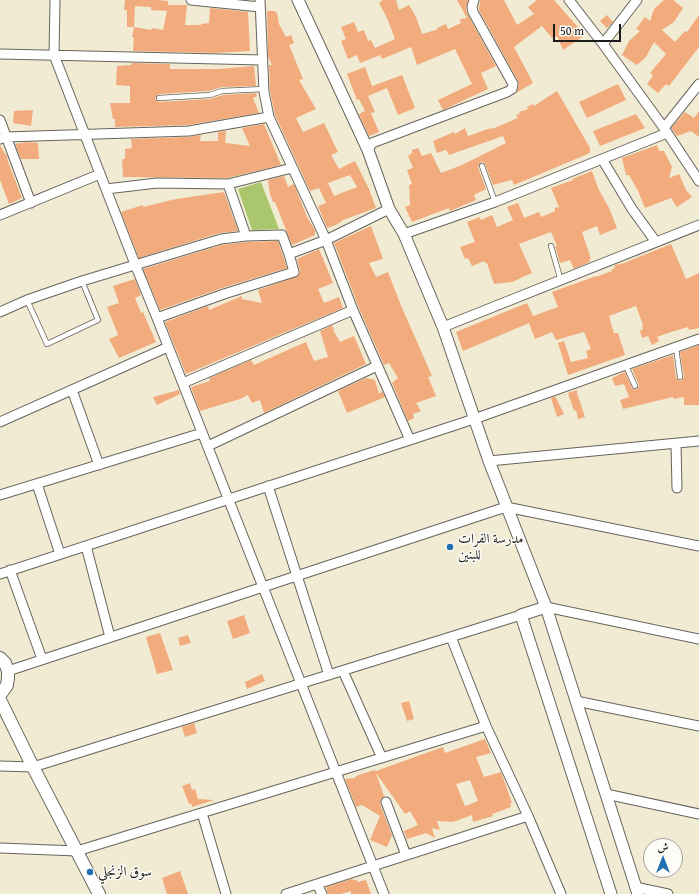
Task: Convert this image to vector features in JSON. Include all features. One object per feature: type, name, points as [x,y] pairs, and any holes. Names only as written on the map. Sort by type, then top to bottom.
[{"type":"main road","points":[[0,658],[5,663],[8,671],[7,685],[0,695]]},
{"type":"main road","points":[[0,700],[99,894]]},
{"type":"street","points":[[55,0],[54,55],[384,894]]},
{"type":"street","points":[[191,0],[260,3],[264,88],[269,117],[326,240],[352,310],[410,440]]},
{"type":"street","points":[[298,0],[368,150],[389,209],[404,234],[442,327],[506,507],[546,607],[637,890],[668,894]]},
{"type":"street","points":[[368,150],[372,143],[512,89],[513,84],[473,12],[472,7],[474,0]]},
{"type":"street","points":[[569,0],[603,44],[699,181]]},
{"type":"street","points":[[603,44],[637,0]]},
{"type":"street","points":[[0,54],[262,60]]},
{"type":"street","points":[[404,234],[496,202],[602,159],[665,131],[699,84]]},
{"type":"street","points":[[3,138],[189,131],[269,117]]},
{"type":"street","points":[[0,120],[3,138],[31,203]]},
{"type":"street","points":[[602,159],[632,209],[656,242]]},
{"type":"street","points":[[106,189],[157,183],[228,184],[292,168]]},
{"type":"street","points":[[0,215],[100,174]]},
{"type":"street","points":[[228,184],[246,236]]},
{"type":"street","points":[[289,254],[326,240],[389,209]]},
{"type":"street","points":[[442,327],[699,225]]},
{"type":"street","points":[[0,312],[28,300],[82,281],[221,239],[246,236],[282,235],[294,272],[224,294],[157,318]]},
{"type":"street","points":[[182,383],[352,310]]},
{"type":"street","points":[[0,574],[474,419],[699,339]]},
{"type":"street","points":[[0,422],[168,347]]},
{"type":"street","points":[[208,446],[377,366]]},
{"type":"street","points":[[72,390],[99,465]]},
{"type":"street","points":[[0,495],[202,433]]},
{"type":"street","points":[[490,461],[699,441]]},
{"type":"street","points":[[676,444],[677,488]]},
{"type":"street","points":[[37,484],[60,554]]},
{"type":"street","points":[[268,486],[329,675]]},
{"type":"street","points":[[8,671],[506,507],[699,546]]},
{"type":"street","points":[[86,546],[110,637]]},
{"type":"street","points":[[10,570],[42,659]]},
{"type":"street","points":[[0,766],[33,767],[546,607],[699,639]]},
{"type":"street","points":[[521,615],[611,894]]},
{"type":"street","points":[[451,637],[486,726],[528,816],[561,894]]},
{"type":"street","points":[[343,670],[382,758]]},
{"type":"street","points":[[576,700],[699,726]]},
{"type":"street","points":[[0,848],[78,851],[486,726]]},
{"type":"street","points":[[606,794],[699,814]]},
{"type":"street","points":[[386,802],[406,855]]},
{"type":"street","points":[[202,813],[226,894]]},
{"type":"street","points":[[286,894],[528,816]]},
{"type":"street","points":[[317,884],[322,894]]},
{"type":"lane","points":[[159,98],[210,95],[222,91],[264,88]]},
{"type":"lane","points":[[482,166],[496,202]]},
{"type":"lane","points":[[551,246],[561,281]]},
{"type":"lane","points":[[28,300],[47,344],[98,320],[82,281]]},
{"type":"lane","points":[[676,348],[680,377]]},
{"type":"lane","points":[[626,366],[635,386]]},
{"type":"green space","points":[[261,182],[279,229],[252,230],[238,189]]},
{"type":"building","points":[[125,0],[158,0],[168,1],[168,5],[187,5],[185,25],[201,25],[209,23],[210,8],[248,12],[250,51],[216,53],[133,51],[134,37],[132,37],[134,27],[127,27],[127,10],[124,10]],"holes":[[[135,6],[151,7],[151,10],[167,11],[163,30],[152,28],[151,30],[134,27]]]},
{"type":"building","points":[[383,0],[396,0],[399,10],[409,5],[416,17],[422,34],[436,30],[446,24],[448,29],[461,23],[460,19],[467,18],[457,0],[468,0],[466,8],[468,15],[496,66],[481,73],[488,89],[443,110],[438,100],[472,84],[455,49],[417,65],[411,47],[382,59],[380,55],[360,63],[357,55],[348,59],[341,41],[346,39],[341,27],[354,22],[358,32],[364,30],[368,41],[371,40],[375,48],[395,39],[387,18],[379,3]]},
{"type":"building","points":[[480,0],[504,0],[517,25],[534,14],[528,7],[537,0],[554,0],[585,35],[563,50],[557,36],[552,38],[542,26],[514,47],[533,83],[516,93],[519,85],[518,81],[479,10]]},
{"type":"building","points":[[664,0],[673,0],[683,8],[674,22],[662,30],[675,42],[685,31],[687,32],[699,15],[699,47],[669,86],[666,84],[658,93],[647,84],[653,76],[650,73],[666,54],[654,42],[646,57],[637,65],[622,55],[629,41],[640,31],[636,29],[645,17],[650,21],[654,9]]},
{"type":"building","points":[[267,11],[274,11],[277,13],[279,24],[286,37],[291,35],[294,43],[289,45],[303,79],[299,80],[316,109],[296,118],[303,132],[324,123],[338,152],[331,155],[339,169],[355,161],[369,189],[376,208],[343,220],[338,224],[327,228],[318,206],[326,203],[319,188],[310,191],[275,115],[270,91],[269,65],[272,65],[268,56]],"holes":[[[350,175],[357,187],[334,196],[328,183]]]},
{"type":"building","points":[[607,15],[613,22],[607,28],[600,21]]},
{"type":"building","points":[[132,63],[170,64],[170,69],[219,69],[254,66],[256,86],[222,87],[209,91],[159,94],[155,99],[159,102],[210,99],[223,95],[256,93],[257,96],[253,98],[259,113],[188,125],[115,127],[115,119],[113,119],[110,103],[130,103],[130,86],[116,85],[117,66],[131,65]]},
{"type":"building","points":[[365,67],[372,86],[402,75],[415,108],[398,115],[387,88],[368,96],[375,112],[371,113],[379,132],[369,136],[359,114],[365,111],[359,99],[357,100],[347,74]]},
{"type":"building","points":[[618,84],[626,100],[587,118],[579,102]]},
{"type":"building","points":[[557,91],[590,148],[590,153],[514,185],[512,180],[493,185],[485,164],[483,162],[480,163],[478,167],[486,189],[474,195],[476,200],[450,211],[449,208],[412,222],[405,207],[410,205],[409,185],[412,184],[407,170],[413,168],[408,156],[412,153],[412,150],[418,148],[422,156],[431,153],[441,173],[462,165],[506,143],[503,136],[449,155],[446,150],[437,153],[433,141],[454,132],[455,134],[465,128],[468,136],[491,128],[492,129],[518,118],[516,115],[520,114],[519,112],[528,109],[527,107],[533,104],[534,106]]},
{"type":"building","points":[[33,110],[31,126],[13,123],[14,111]]},
{"type":"building","points":[[699,111],[699,137],[691,131],[677,136],[671,128],[685,112],[694,118]]},
{"type":"building","points":[[636,114],[645,128],[600,146],[593,131]]},
{"type":"building","points":[[264,124],[281,165],[227,178],[123,177],[122,159],[125,159],[125,149],[132,148],[131,139],[189,137],[201,135],[200,141],[218,141],[218,132],[226,131],[225,143],[250,146],[242,128]]},
{"type":"building","points":[[27,142],[38,143],[39,159],[21,159],[15,144]]},
{"type":"building","points":[[0,145],[6,154],[22,198],[9,204],[0,180]]},
{"type":"building","points":[[657,145],[659,151],[664,151],[672,167],[669,178],[679,174],[686,190],[692,197],[677,207],[671,198],[645,208],[629,175],[626,175],[622,158]]},
{"type":"building","points":[[592,171],[599,190],[609,208],[617,228],[600,235],[597,226],[582,232],[591,259],[589,259],[590,262],[574,269],[570,260],[560,263],[555,246],[557,246],[551,232],[519,244],[532,273],[512,282],[494,284],[487,263],[484,261],[472,266],[468,258],[465,259],[460,247],[475,242],[467,222],[480,217],[481,220],[492,215],[497,227],[513,220],[507,207],[518,203],[524,218],[539,212],[541,217],[555,211],[555,208],[559,207],[551,188]]},
{"type":"building","points":[[284,176],[288,187],[294,184],[307,217],[315,230],[315,235],[292,245],[275,202],[273,202],[270,194],[268,180]]},
{"type":"building","points":[[224,192],[238,231],[219,233],[139,258],[121,212],[143,205],[143,207],[176,199]]},
{"type":"building","points":[[371,226],[383,259],[369,263],[376,277],[388,272],[432,376],[428,377],[436,396],[416,403],[421,411],[413,414],[414,418],[408,421],[392,383],[398,378],[389,363],[384,365],[359,308],[334,243]]},
{"type":"building","points":[[278,241],[287,268],[222,288],[160,310],[143,269],[222,245],[246,242]]},
{"type":"building","points":[[671,244],[686,279],[699,273],[699,328],[689,330],[688,327],[657,337],[659,341],[652,345],[648,336],[642,338],[640,331],[643,329],[643,325],[636,306],[609,316],[614,333],[618,333],[625,355],[568,375],[558,343],[564,341],[571,362],[588,358],[586,351],[591,349],[584,332],[556,340],[552,332],[535,339],[529,323],[463,351],[456,332],[527,303],[533,316],[558,307],[552,292],[612,271],[612,269],[615,268],[615,265],[624,263]]},
{"type":"building","points":[[319,249],[333,283],[318,289],[324,303],[339,297],[343,308],[186,374],[165,322],[208,306],[209,310],[242,296],[242,299],[262,303],[258,290],[298,276],[300,271],[297,259]]},
{"type":"building","points":[[135,279],[141,295],[135,298],[156,342],[119,358],[109,339],[118,335],[107,307],[119,303],[113,286]]},
{"type":"building","points":[[332,325],[333,330],[340,342],[354,336],[366,364],[264,413],[260,400],[252,403],[248,395],[240,399],[200,411],[191,387],[210,381],[209,378],[251,360],[254,365],[306,342],[314,361],[328,357],[320,331]]},
{"type":"building","points":[[699,345],[699,405],[684,405],[684,397],[674,399],[673,397],[623,409],[620,400],[629,397],[624,384],[615,386],[612,378],[625,372],[632,388],[636,390],[639,385],[632,369],[673,355],[676,378],[681,381],[684,377],[680,352]]},
{"type":"building","points":[[366,378],[375,380],[379,394],[382,391],[385,397],[347,413],[338,391]]},
{"type":"building","points":[[179,390],[180,394],[157,405],[153,397]]},
{"type":"building","points":[[577,390],[585,417],[578,419],[576,410],[574,411],[568,393]]},
{"type":"building","points":[[555,396],[564,414],[557,417],[551,398]]},
{"type":"building","points":[[244,615],[250,633],[233,639],[227,621]]},
{"type":"building","points":[[160,633],[173,670],[157,674],[146,637]]},
{"type":"building","points":[[188,635],[191,643],[180,646],[178,638]]},
{"type":"building","points":[[262,674],[265,681],[247,689],[245,682]]},
{"type":"building","points":[[409,701],[414,719],[407,721],[401,703]]},
{"type":"building","points":[[194,723],[197,733],[185,737],[182,727]]},
{"type":"building","points":[[485,739],[491,753],[476,757],[484,777],[501,772],[512,803],[510,803],[511,807],[492,814],[493,816],[473,822],[472,815],[453,822],[437,821],[440,830],[432,828],[435,838],[426,833],[407,839],[404,831],[418,825],[410,811],[405,814],[376,773],[384,796],[381,799],[380,804],[392,835],[387,847],[370,840],[380,816],[362,805],[356,807],[345,779],[355,778],[356,776],[374,770],[376,771],[443,747],[445,753]],"holes":[[[470,780],[478,801],[465,806],[456,784]]]},
{"type":"building","points":[[190,783],[192,790],[195,789],[198,799],[214,800],[192,807],[191,803],[189,804],[182,786]]},
{"type":"building","points":[[180,871],[188,894],[167,894],[162,878]]},
{"type":"building","points":[[352,879],[357,880],[357,882],[366,880],[371,894],[351,894],[351,891],[341,894],[328,894],[326,887]]},
{"type":"place","name":"مدرسة الفرات للبنين","points":[[450,547]]},
{"type":"place","name":"سوق الزنجلي","points":[[90,872]]}]
